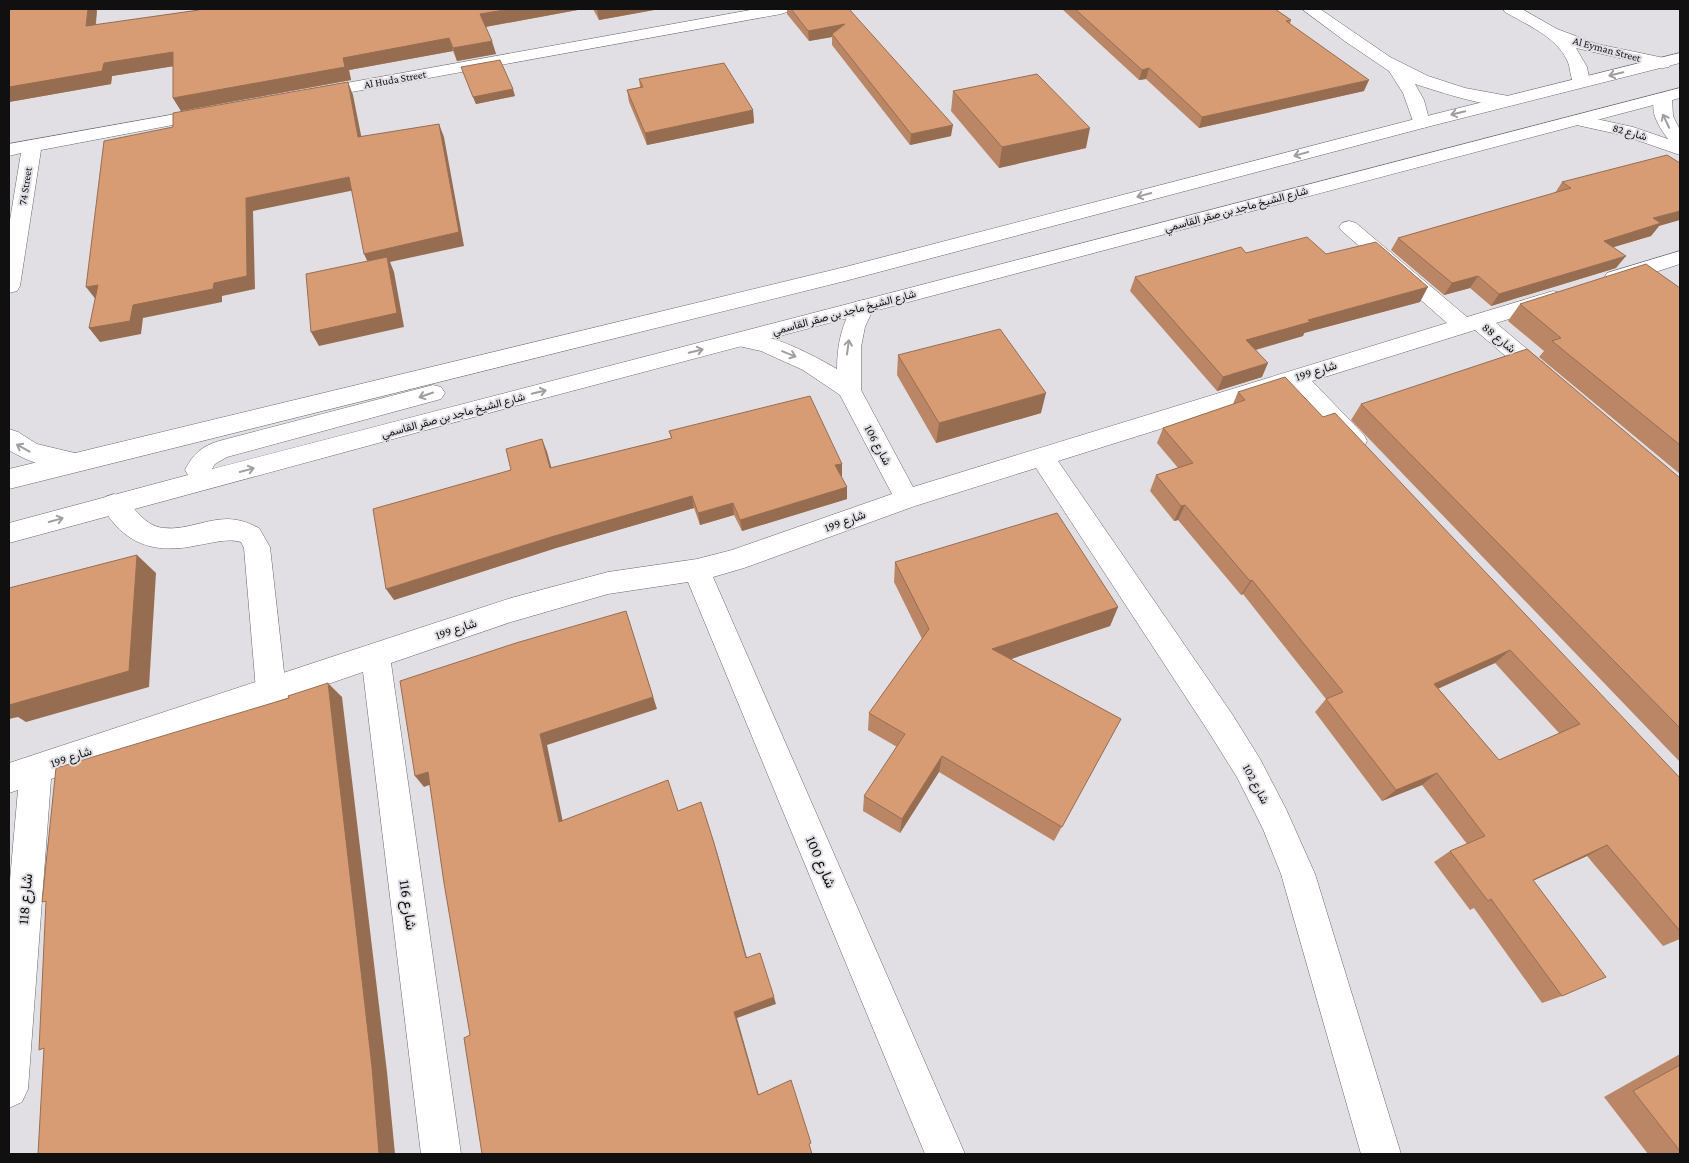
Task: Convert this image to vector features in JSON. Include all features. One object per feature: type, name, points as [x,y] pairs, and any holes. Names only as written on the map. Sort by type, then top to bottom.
[{"type":"street","name":"Al Huda Street","points":[[295,98],[781,9]]},
{"type":"street","points":[[1310,9],[1396,67],[1436,85],[1459,92],[1508,101]]},
{"type":"street","name":"Al Eyman Street","points":[[1511,9],[1552,32],[1593,47],[1672,60]]},
{"type":"street","name":"Al Eyman Street","points":[[1552,32],[1571,52],[1577,62],[1581,82]]},
{"type":"street","points":[[9,479],[845,274],[1421,123],[1672,60]]},
{"type":"street","points":[[1396,67],[1414,94],[1421,123]]},
{"type":"street","points":[[1672,96],[1662,108],[1664,120],[1680,141]]},
{"type":"street","name":"شارع الشيخ ماجد بن صقر القاسمي","points":[[9,533],[863,307],[1672,96]]},
{"type":"street","points":[[9,150],[227,110]]},
{"type":"street","name":"شارع 82","points":[[1578,120],[1628,131],[1680,150]]},
{"type":"street","name":"74 Street","points":[[9,286],[32,145]]},
{"type":"street","name":"شارع 88","points":[[1349,227],[1561,390]]},
{"type":"street","name":"شارع 199","points":[[22,773],[511,610],[608,583],[697,570],[750,555],[907,499],[1294,377],[1582,289],[1657,275],[1680,257]]},
{"type":"street","name":"شارع 106","points":[[848,390],[847,354],[854,321],[863,307]]},
{"type":"street","name":"شارع 106","points":[[742,340],[766,345],[811,364],[831,376],[848,390],[907,499]]},
{"type":"street","points":[[210,480],[198,470],[201,463],[209,455],[219,450],[433,393],[457,376],[465,367]]},
{"type":"street","points":[[1294,377],[1369,456]]},
{"type":"street","points":[[9,438],[30,452],[74,462]]},
{"type":"street","name":"شارع 102","points":[[1042,457],[1249,769],[1275,820],[1300,882],[1381,1154]]},
{"type":"street","points":[[114,504],[133,527],[159,539],[179,539],[218,531],[236,530],[250,536],[257,547],[271,690]]},
{"type":"street","name":"شارع 100","points":[[697,570],[945,1154]]},
{"type":"street","name":"شارع 116","points":[[375,655],[441,1154]]},
{"type":"street","name":"شارع 118","points":[[9,1089],[22,773]]},
{"type":"building","points":[[9,9],[88,9],[86,26],[199,9],[510,9],[480,14],[492,41],[453,48],[449,38],[343,58],[345,67],[173,98],[173,52],[104,63],[102,71],[9,87]]},
{"type":"building","points":[[791,9],[849,9],[953,125],[911,134],[832,34],[845,24],[808,31]]},
{"type":"building","points":[[1075,9],[1275,9],[1291,20],[1286,21],[1369,80],[1202,117],[1149,68],[1142,70]]},
{"type":"building","points":[[500,60],[513,89],[473,97],[461,67]]},
{"type":"building","points":[[724,63],[753,110],[645,133],[627,90],[643,87],[639,79]]},
{"type":"building","points":[[1037,74],[1090,128],[1002,147],[953,91]]},
{"type":"building","points":[[348,82],[358,137],[439,124],[459,232],[364,254],[349,177],[246,198],[247,276],[214,283],[213,289],[133,305],[130,321],[89,328],[98,285],[86,287],[104,141],[173,127],[173,113]]},
{"type":"building","points":[[1667,155],[1680,163],[1680,211],[1653,218],[1661,223],[1604,241],[1626,256],[1499,294],[1478,276],[1452,283],[1398,238],[1571,188],[1562,182]]},
{"type":"building","points":[[1307,237],[1326,254],[1376,242],[1428,287],[1308,320],[1310,322],[1246,340],[1268,363],[1223,377],[1135,277],[1241,247],[1246,253]]},
{"type":"building","points":[[387,257],[397,313],[311,332],[306,274]]},
{"type":"building","points":[[1646,264],[1680,288],[1680,445],[1552,341],[1561,338],[1520,304]]},
{"type":"building","points":[[1000,329],[1046,393],[939,423],[898,355]]},
{"type":"building","points":[[1527,349],[1680,478],[1680,728],[1361,404]]},
{"type":"building","points":[[1285,377],[1323,417],[1335,413],[1680,778],[1680,931],[1607,845],[1533,880],[1606,977],[1562,996],[1491,899],[1488,901],[1450,851],[1485,836],[1437,773],[1396,790],[1326,699],[1343,692],[1252,580],[1250,581],[1185,505],[1181,506],[1156,475],[1193,463],[1163,428],[1245,400],[1238,392]],"holes":[[[1510,650],[1580,724],[1499,760],[1434,684]]]},
{"type":"building","points":[[810,396],[842,464],[835,465],[847,487],[740,520],[733,503],[698,513],[692,496],[551,537],[386,589],[373,509],[511,470],[506,449],[542,439],[550,468],[672,438],[669,431]]},
{"type":"building","points":[[1057,513],[1118,607],[992,649],[1121,719],[1062,827],[942,756],[902,819],[864,796],[905,734],[869,713],[929,629],[895,562]]},
{"type":"building","points":[[137,555],[129,671],[9,705],[9,588]]},
{"type":"building","points":[[626,611],[653,697],[540,734],[559,822],[668,780],[678,811],[701,802],[746,958],[760,953],[774,997],[734,1012],[758,1095],[791,1080],[811,1143],[809,1144],[812,1154],[482,1154],[464,1038],[470,1035],[444,883],[428,772],[415,776],[400,681],[516,643]]},
{"type":"building","points":[[328,683],[372,1067],[379,1154],[38,1154],[44,1048],[39,1050],[46,901],[42,902],[56,768],[289,698],[288,696]]},
{"type":"building","points":[[1680,1065],[1680,1151],[1633,1091]]}]
